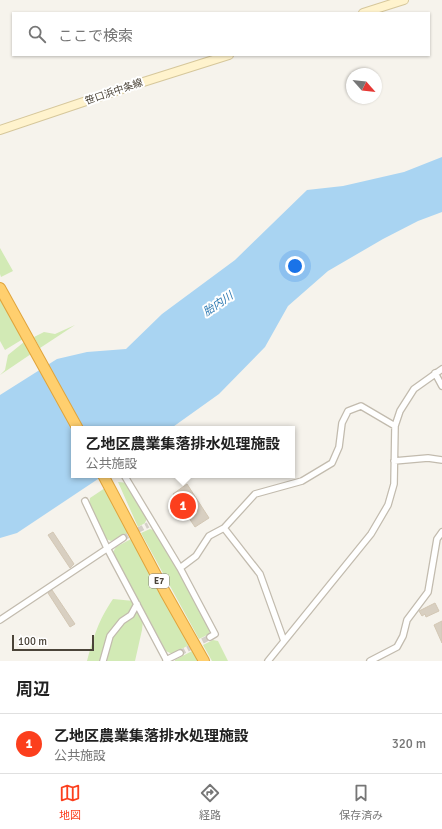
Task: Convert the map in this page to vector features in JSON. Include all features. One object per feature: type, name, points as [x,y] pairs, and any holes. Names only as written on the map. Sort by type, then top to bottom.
[{"type":"highway","points":[[0,288],[76,426]]},
{"type":"highway","name":"E7","points":[[105,478],[165,592],[204,661]]},
{"type":"main road","points":[[365,12],[386,2],[404,0]]},
{"type":"main road","name":"笹口浜中条線","points":[[0,130],[226,56]]},
{"type":"street","points":[[268,661],[371,534],[388,505],[394,484],[395,426],[400,411],[414,389],[442,369]]},
{"type":"street","points":[[435,373],[442,386]]},
{"type":"street","points":[[180,568],[196,556],[208,536],[224,528],[256,494],[302,481],[332,463],[339,447],[342,423],[348,411],[361,406],[395,426]]},
{"type":"street","points":[[394,461],[428,458],[442,460]]},
{"type":"street","points":[[126,478],[150,523],[180,568],[215,634],[210,637]]},
{"type":"street","points":[[85,501],[107,548],[167,660],[180,653]]},
{"type":"street","points":[[224,528],[260,574],[284,641]]},
{"type":"street","points":[[370,661],[397,647],[403,636],[408,620],[428,592],[437,539],[442,532]]},
{"type":"street","points":[[0,620],[123,538]]},
{"type":"street","points":[[103,661],[110,636],[122,621],[131,615],[137,604]]},
{"type":"green space","points":[[0,248],[13,271],[1,277],[0,274]]},
{"type":"green space","points":[[0,297],[23,339],[5,350],[0,341]]},
{"type":"green space","points":[[75,325],[40,348],[34,337],[44,332],[55,334]]},
{"type":"green space","points":[[24,342],[31,354],[0,375],[5,370],[8,355]]},
{"type":"green space","points":[[118,482],[129,483],[147,518],[145,523],[138,527]]},
{"type":"green space","points":[[105,488],[128,533],[111,541],[106,539],[89,505],[90,498]]},
{"type":"green space","points":[[150,529],[156,531],[158,534],[210,629],[209,634],[199,639],[141,533]]},
{"type":"green space","points":[[131,539],[189,645],[172,654],[166,651],[113,552],[116,547]]},
{"type":"green space","points":[[113,599],[134,601],[144,610],[142,630],[135,661],[87,661],[97,629]]},
{"type":"green space","points":[[213,640],[218,641],[228,661],[212,661],[203,645]]},
{"type":"green space","points":[[192,651],[198,661],[175,661],[175,660]]},
{"type":"water","name":"胎内川","points":[[442,157],[442,212],[418,221],[383,239],[328,271],[288,306],[265,347],[219,394],[174,426],[71,426],[71,478],[100,478],[17,533],[0,538],[0,395],[57,359],[87,352],[126,349],[162,314],[235,260],[307,190],[343,186],[404,172]]},
{"type":"building","points":[[187,484],[209,518],[195,527],[173,494]]},
{"type":"building","points":[[53,532],[74,564],[70,568],[48,535]]},
{"type":"building","points":[[52,590],[75,624],[70,627],[48,593]]},
{"type":"building","points":[[435,603],[439,611],[426,617],[425,614],[422,616],[419,611]]},
{"type":"building","points":[[442,621],[442,643],[434,625]]},
{"type":"tunnel","points":[[123,538],[148,525]]},
{"type":"tunnel","points":[[180,653],[210,637]]},
{"type":"place","name":"乙地区農業集落排水処理施設","points":[[183,506]]}]
